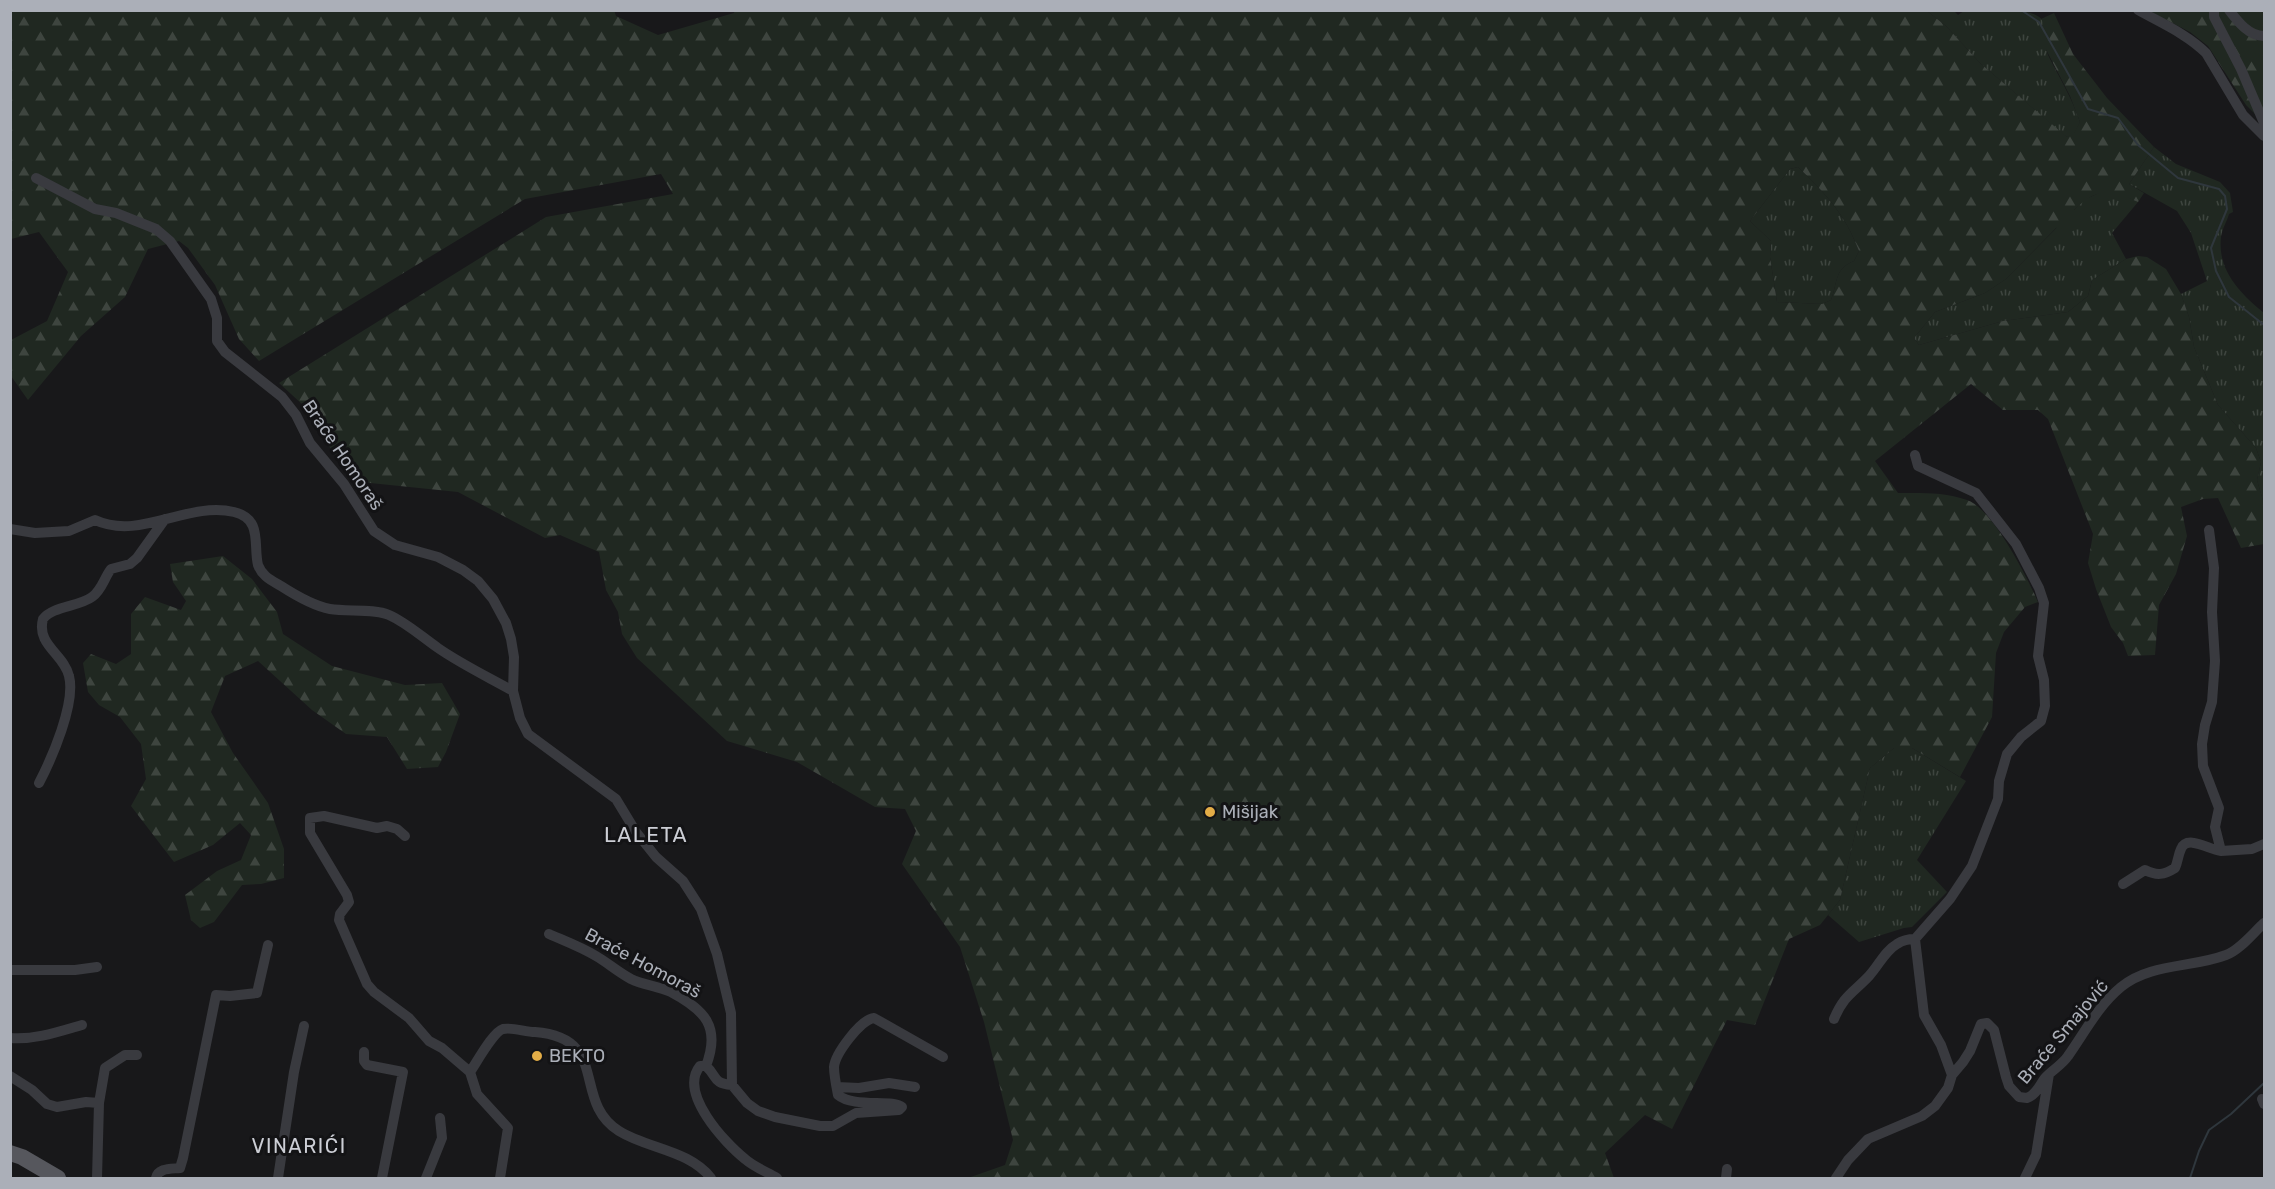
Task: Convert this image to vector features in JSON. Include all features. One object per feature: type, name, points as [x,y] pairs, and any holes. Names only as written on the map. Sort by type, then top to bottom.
[{"type":"main road","points":[[10,1153],[22,1157],[58,1179]]},
{"type":"street","points":[[2138,10],[2200,47],[2243,115],[2265,136]]},
{"type":"street","points":[[2214,10],[2214,17],[2253,93],[2265,123]]},
{"type":"street","points":[[2229,10],[2248,31],[2255,35],[2265,36]]},
{"type":"street","name":"Braće Homoraš","points":[[36,178],[95,208],[156,229],[170,241],[211,300],[217,318],[217,341],[225,352],[282,397],[296,415],[310,443],[344,484],[374,531],[394,545],[438,557],[463,570],[478,581],[493,599],[506,623],[511,639],[514,657],[513,691],[520,718],[528,734],[616,798],[636,832],[656,857],[683,881],[701,909],[717,954],[731,1013],[732,1085]]},
{"type":"street","points":[[1834,1019],[1848,994],[1868,977],[1890,949],[1899,943],[1915,939],[1950,899],[1972,866],[1998,799],[1999,781],[2007,753],[2021,737],[2041,721],[2045,706],[2044,680],[2038,656],[2044,603],[2025,561],[2016,544],[1976,493],[1918,466],[1915,455]]},
{"type":"street","points":[[10,529],[35,534],[69,531],[95,520],[105,525],[133,527],[209,511],[235,512],[248,520],[255,529],[258,564],[264,576],[287,590],[328,609],[386,614],[404,623],[440,650],[513,691]]},
{"type":"street","points":[[39,783],[52,758],[62,727],[70,685],[65,666],[45,642],[41,630],[43,619],[53,612],[94,596],[111,568],[130,564],[137,558],[165,519]]},
{"type":"street","points":[[2209,530],[2214,568],[2212,612],[2215,661],[2212,702],[2202,744],[2203,766],[2219,808],[2215,827],[2221,851]]},
{"type":"street","points":[[405,836],[397,829],[387,826],[365,827],[315,815],[310,818],[310,833],[347,895],[349,902],[340,914],[339,920],[367,984],[374,992],[410,1018],[429,1041],[442,1048],[470,1072],[477,1094],[508,1128],[500,1179]]},
{"type":"street","points":[[2123,884],[2145,870],[2152,874],[2166,874],[2175,868],[2181,846],[2186,843],[2191,842],[2221,851],[2252,849],[2265,844]]},
{"type":"street","name":"Braće Smajović","points":[[1952,1075],[1970,1051],[1978,1027],[1987,1023],[1994,1030],[2009,1086],[2019,1097],[2032,1097],[2049,1073],[2066,1060],[2086,1027],[2123,986],[2152,971],[2182,967],[2229,954],[2265,923]]},
{"type":"street","name":"Braće Homoraš","points":[[549,933],[595,955],[635,981],[670,992],[703,1014],[710,1024],[711,1053],[706,1066],[700,1066],[696,1070],[695,1092],[711,1124],[746,1161],[777,1179]]},
{"type":"street","points":[[1836,1179],[1848,1160],[1868,1139],[1922,1116],[1935,1106],[1948,1088],[1952,1075],[1941,1045],[1924,1015],[1915,939]]},
{"type":"street","points":[[156,1179],[161,1170],[180,1168],[216,994],[230,996],[257,993],[268,945]]},
{"type":"street","points":[[10,970],[75,970],[97,967]]},
{"type":"street","points":[[706,1066],[716,1080],[722,1084],[732,1085],[747,1103],[758,1111],[775,1118],[833,1126],[856,1113],[899,1110],[902,1107],[898,1104],[869,1103],[842,1098],[838,1095],[834,1070],[839,1054],[869,1018],[874,1018],[943,1057]]},
{"type":"street","points":[[10,1038],[23,1039],[47,1035],[82,1025]]},
{"type":"street","points":[[278,1179],[295,1066],[300,1052],[304,1026]]},
{"type":"street","points":[[470,1072],[495,1034],[502,1029],[554,1034],[568,1040],[583,1058],[593,1095],[602,1113],[618,1130],[697,1164],[711,1179]]},
{"type":"street","points":[[364,1052],[364,1061],[367,1065],[403,1072],[382,1179]]},
{"type":"street","points":[[97,1179],[99,1103],[105,1068],[125,1055],[137,1055]]},
{"type":"street","points":[[2025,1179],[2037,1155],[2049,1073]]},
{"type":"street","points":[[10,1076],[32,1090],[39,1099],[47,1104],[57,1107],[79,1103],[99,1103]]},
{"type":"street","points":[[837,1087],[859,1088],[889,1083],[915,1087]]},
{"type":"street","points":[[426,1179],[442,1138],[440,1118]]},
{"type":"green space","points":[[614,10],[616,16],[658,35],[734,13],[735,10],[1927,11],[1946,26],[1980,63],[2067,137],[2074,133],[2080,122],[2070,96],[2036,30],[2044,24],[2041,19],[2054,13],[2073,54],[2107,98],[2154,147],[2129,184],[2144,193],[2138,202],[2104,192],[2090,197],[2074,210],[2073,224],[2056,228],[2006,279],[1985,293],[1935,312],[1914,338],[1919,345],[2003,321],[2068,312],[2088,296],[2092,280],[2126,259],[2138,256],[2147,257],[2166,269],[2181,294],[2189,317],[2194,347],[2218,405],[2256,448],[2261,462],[2257,480],[2264,504],[2264,544],[2241,548],[2218,498],[2203,499],[2181,507],[2187,536],[2176,574],[2159,605],[2155,655],[2128,656],[2123,643],[2111,627],[2088,563],[2093,534],[2048,419],[2038,410],[2003,410],[1971,384],[1875,461],[1898,493],[1950,496],[1967,500],[1977,506],[1988,516],[2008,545],[2038,602],[2025,607],[2004,632],[1996,653],[1992,717],[1960,777],[1912,748],[1894,748],[1870,768],[1840,900],[1820,925],[1789,939],[1755,1025],[1727,1020],[1672,1129],[1645,1115],[1605,1153],[1614,1178],[968,1178],[1005,1165],[1013,1140],[984,1022],[960,947],[902,864],[916,831],[905,809],[875,807],[797,762],[727,741],[637,658],[622,634],[618,612],[606,590],[599,552],[560,535],[545,538],[458,492],[351,481],[303,405],[279,383],[546,217],[673,194],[661,174],[525,199],[259,361],[239,339],[215,285],[188,248],[179,241],[148,249],[125,297],[81,336],[28,400],[11,376],[11,340],[47,321],[68,272],[39,232],[11,239],[11,11]],"holes":[[[1798,167],[1841,215],[1859,251],[1854,261],[1840,272],[1831,300],[1822,304],[1777,302],[1770,257],[1771,241],[1750,221],[1790,169]]]},
{"type":"green space","points":[[2008,10],[2031,13],[2039,17],[2044,23],[2048,55],[2080,122],[2074,134],[2067,137],[2064,135],[1980,63],[1946,26],[1927,11],[1954,11],[1958,15],[1964,11]]},
{"type":"green space","points":[[2149,11],[2264,11],[2264,123],[2246,105],[2208,46],[2190,32]]},
{"type":"green space","points":[[2154,147],[2176,164],[2220,182],[2230,193],[2233,212],[2229,214],[2222,234],[2223,261],[2239,290],[2264,313],[2264,504],[2257,480],[2261,462],[2256,448],[2218,405],[2194,347],[2189,317],[2181,294],[2207,281],[2191,233],[2177,211],[2129,184]]},
{"type":"green space","points":[[1798,167],[1834,205],[1854,238],[1859,251],[1854,261],[1840,272],[1831,300],[1822,304],[1777,302],[1770,257],[1771,241],[1750,221],[1790,169]]},
{"type":"green space","points":[[2103,191],[2119,193],[2138,202],[2112,233],[2126,259],[2092,280],[2088,296],[2068,312],[2003,321],[1919,345],[1914,338],[1935,312],[1985,293],[2006,279],[2084,200]]},
{"type":"green space","points":[[223,556],[252,579],[277,612],[283,634],[332,666],[405,685],[442,683],[460,714],[438,767],[407,769],[387,737],[346,734],[312,710],[258,661],[225,676],[211,712],[233,753],[268,803],[284,849],[284,878],[261,884],[242,885],[214,922],[200,928],[191,920],[185,895],[217,871],[241,860],[251,835],[240,823],[213,845],[174,862],[131,806],[146,779],[141,744],[120,717],[99,705],[88,692],[83,663],[91,654],[116,664],[131,654],[131,614],[145,597],[181,610],[186,601],[173,582],[170,564]]},
{"type":"green space","points":[[1894,748],[1912,748],[1966,781],[1917,860],[1947,892],[1912,927],[1859,942],[1828,915],[1840,900],[1870,768]]},
{"type":"waterway","points":[[2021,10],[2039,22],[2088,109],[2118,118],[2138,145],[2178,178],[2219,189],[2225,196],[2227,209],[2211,248],[2216,271],[2229,297],[2264,325]]},
{"type":"waterway","points":[[2190,1178],[2209,1130],[2231,1114],[2264,1083]]},
{"type":"place","name":"Mišijak","points":[[1210,812]]},
{"type":"place","name":"BEKTO","points":[[537,1056]]},
{"type":"district","name":"LALETA","points":[[646,834]]},
{"type":"district","name":"VINARIĆI","points":[[299,1146]]}]
